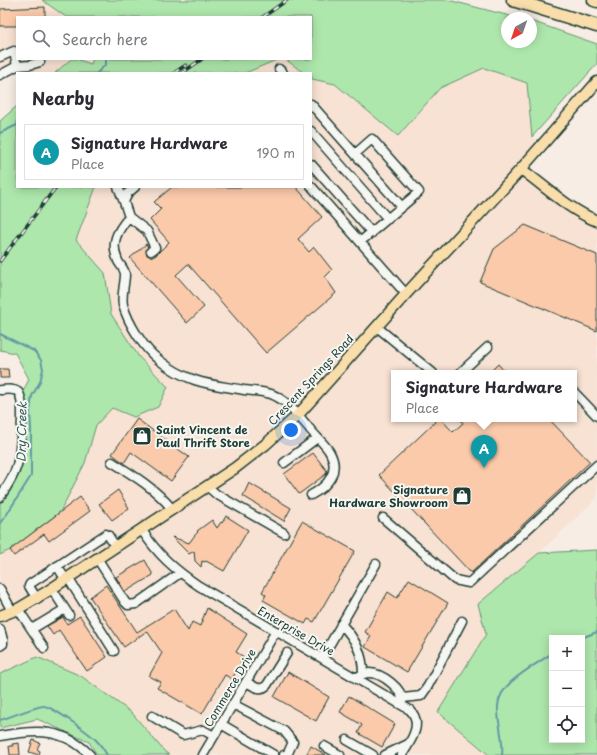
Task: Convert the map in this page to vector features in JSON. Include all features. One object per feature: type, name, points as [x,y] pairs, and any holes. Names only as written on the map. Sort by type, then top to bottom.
[{"type":"highway","points":[[513,0],[597,26]]},
{"type":"main road","name":"Crescent Springs Road","points":[[0,616],[37,599],[235,468],[256,452],[298,415],[406,294],[521,169],[597,82]]},
{"type":"main road","points":[[521,169],[550,192],[575,209],[597,221]]},
{"type":"street","points":[[0,57],[14,51],[17,66]]},
{"type":"street","points":[[0,75],[17,66],[30,65],[40,62]]},
{"type":"street","points":[[312,105],[402,207]]},
{"type":"street","points":[[312,132],[388,219]]},
{"type":"street","points":[[356,154],[372,139],[419,192],[360,242]]},
{"type":"street","points":[[312,165],[372,233]]},
{"type":"street","points":[[312,187],[406,294]]},
{"type":"street","points":[[118,188],[129,217],[147,231],[155,248],[151,251]]},
{"type":"street","points":[[124,202],[128,194],[134,188]]},
{"type":"street","points":[[129,217],[121,226],[115,242],[114,252],[125,273],[123,304],[138,336],[157,360],[186,377],[213,386],[270,394],[285,403],[298,415],[329,451],[333,460],[333,470],[330,481],[319,491],[311,495]]},
{"type":"street","points":[[377,327],[429,370]]},
{"type":"street","points":[[463,370],[488,347]]},
{"type":"street","points":[[0,390],[10,390],[19,393],[21,396],[21,446],[19,456],[13,475],[0,497]]},
{"type":"street","points":[[577,395],[597,416]]},
{"type":"street","points":[[284,463],[317,438]]},
{"type":"street","points":[[112,462],[133,475],[162,497],[172,509]]},
{"type":"street","points":[[383,518],[454,580],[469,583],[597,464]]},
{"type":"street","points":[[207,486],[216,494],[284,533]]},
{"type":"street","name":"Enterprise Drive","points":[[141,530],[159,554],[180,573],[202,588],[355,678],[402,702],[413,713],[417,721],[415,732],[404,754]]},
{"type":"street","points":[[37,599],[29,586],[30,584],[106,534],[115,546]]},
{"type":"street","points":[[97,558],[128,605],[136,604],[180,573]]},
{"type":"street","points":[[322,658],[376,564]]},
{"type":"street","points":[[57,566],[114,651]]},
{"type":"street","points":[[0,589],[15,610],[32,629],[44,648]]},
{"type":"street","points":[[32,629],[67,612],[52,589]]},
{"type":"street","points":[[355,678],[363,673],[372,673],[390,682],[400,690],[402,702],[421,696],[428,686],[462,621]]},
{"type":"street","points":[[341,624],[351,634],[356,642],[362,661],[363,673]]},
{"type":"street","points":[[0,629],[3,644],[0,646]]},
{"type":"street","name":"Commerce Drive","points":[[203,755],[276,631]]},
{"type":"street","points":[[246,682],[260,689],[264,688],[268,685],[287,653]]},
{"type":"street","points":[[233,704],[284,731],[292,742],[287,754],[284,755]]},
{"type":"street","points":[[152,716],[183,735],[203,730],[214,736]]},
{"type":"street","points":[[221,724],[274,755]]},
{"type":"street","points":[[0,736],[24,732],[48,732],[71,740],[90,755]]},
{"type":"street","points":[[346,740],[373,755]]},
{"type":"street","points":[[385,755],[408,744]]},
{"type":"street","points":[[324,746],[340,755]]},
{"type":"shaded area","points":[[0,0],[42,0],[65,16],[16,16],[16,60],[70,60],[56,72],[20,72],[17,66],[0,75]]},
{"type":"shaded area","points":[[277,60],[286,60],[303,72],[247,72]]},
{"type":"shaded area","points":[[484,68],[527,82],[532,137],[542,145],[521,170],[597,221],[597,498],[539,553],[478,604],[486,634],[439,712],[489,755],[169,755],[37,657],[0,674],[0,555],[10,550],[85,463],[96,425],[112,408],[134,417],[168,388],[139,357],[111,314],[105,273],[76,240],[96,188],[312,188],[312,79],[334,84],[398,136],[440,88]]},
{"type":"green space","points":[[42,0],[448,0],[501,14],[501,48],[537,48],[537,23],[597,44],[597,64],[532,137],[527,83],[484,68],[440,88],[398,136],[335,84],[312,79],[312,72],[303,72],[286,60],[312,60],[312,16],[65,16]]},
{"type":"green space","points":[[70,60],[79,60],[91,64],[93,60],[277,60],[247,72],[56,72]]},
{"type":"green space","points":[[16,107],[16,188],[96,188],[76,240],[105,273],[111,314],[139,357],[168,387],[158,407],[134,417],[112,408],[96,425],[85,463],[60,512],[10,550],[0,555],[0,497],[13,475],[21,396],[29,379],[15,353],[0,350],[0,121]]},
{"type":"green space","points":[[597,550],[597,755],[489,755],[438,712],[486,634],[478,604],[539,553]]},
{"type":"green space","points":[[37,657],[81,676],[132,713],[169,755],[97,755],[89,742],[37,719],[0,728],[0,674]]},
{"type":"building","points":[[45,7],[45,16],[16,16],[16,26],[0,26],[0,9]]},
{"type":"building","points":[[171,188],[297,188],[322,217],[298,239],[309,252],[314,247],[332,270],[325,277],[336,293],[266,353],[188,264],[176,275],[204,307],[187,323],[130,258],[146,244],[148,247],[146,251],[147,255],[155,256],[169,242],[150,220],[161,209],[154,202]]},
{"type":"building","points":[[525,225],[597,255],[597,331],[480,282],[494,249]]},
{"type":"building","points":[[498,364],[503,370],[492,370]]},
{"type":"building","points":[[0,369],[8,369],[9,378],[0,378]]},
{"type":"building","name":"Saint Vincent de Paul Thrift Store","points":[[137,419],[189,457],[171,481],[131,452],[124,463],[112,454]]},
{"type":"building","points":[[435,422],[444,422],[453,432],[463,423],[462,422],[552,422],[590,462],[471,573],[379,475]]},
{"type":"building","points":[[313,453],[327,471],[326,474],[299,494],[284,474]]},
{"type":"building","points":[[249,483],[291,508],[284,521],[243,496]]},
{"type":"building","points":[[118,490],[129,508],[112,520],[99,504]]},
{"type":"building","points":[[80,497],[90,511],[49,541],[44,534],[14,556],[10,550]]},
{"type":"building","points":[[226,516],[248,530],[224,571],[206,561],[202,561],[201,567],[195,561],[194,551],[189,554],[172,537],[189,543],[198,532],[197,531],[212,520],[217,528]]},
{"type":"building","points":[[302,521],[355,551],[314,622],[308,619],[305,624],[263,600],[266,595],[262,592]]},
{"type":"building","points":[[145,560],[153,575],[125,592],[116,577]]},
{"type":"building","points":[[409,579],[448,603],[407,672],[365,647],[371,636],[365,632],[388,592],[397,598]]},
{"type":"building","points":[[106,585],[137,632],[174,609],[188,631],[192,622],[200,626],[207,608],[247,634],[236,652],[244,657],[232,679],[225,675],[202,714],[157,688],[161,682],[149,676],[162,653],[147,631],[124,647],[90,597]]},
{"type":"building","points":[[80,616],[107,657],[87,671],[59,630],[53,635],[47,626],[63,617],[67,624]]},
{"type":"building","points":[[288,672],[329,697],[316,721],[274,697]]},
{"type":"building","points":[[349,696],[395,724],[382,747],[358,733],[362,725],[340,712]]},
{"type":"building","points":[[33,740],[40,743],[37,749],[40,751],[39,755],[29,752]]},
{"type":"building","points":[[19,743],[20,755],[10,755],[9,746]]},
{"type":"building","points":[[311,746],[326,755],[306,755]]},
{"type":"waterway","name":"Dry Creek","points":[[98,72],[106,64],[106,60]]},
{"type":"waterway","name":"Dry Creek","points":[[0,133],[16,125]]},
{"type":"waterway","name":"Dry Creek","points":[[0,334],[34,351],[41,360],[43,369],[40,382],[32,396],[30,411],[31,476],[0,523]]},
{"type":"waterway","name":"Dry Creek","points":[[585,636],[597,632]]},
{"type":"waterway","name":"Dry Creek","points":[[502,755],[502,742],[498,712],[500,697],[504,689],[519,675],[549,655]]},
{"type":"waterway","name":"Dry Creek","points":[[0,720],[36,707],[49,707],[92,737],[99,743],[107,755]]},
{"type":"railway","points":[[264,16],[287,0]]},
{"type":"railway","points":[[183,72],[201,60]]},
{"type":"railway","points":[[176,72],[186,65]]},
{"type":"railway","points":[[0,261],[55,188]]},
{"type":"place","name":"Saint Vincent de Paul Thrift Store","points":[[142,436]]},
{"type":"place","name":"Signature Hardware","points":[[484,468]]},
{"type":"place","name":"Signature Hardware Showroom","points":[[462,496]]}]
